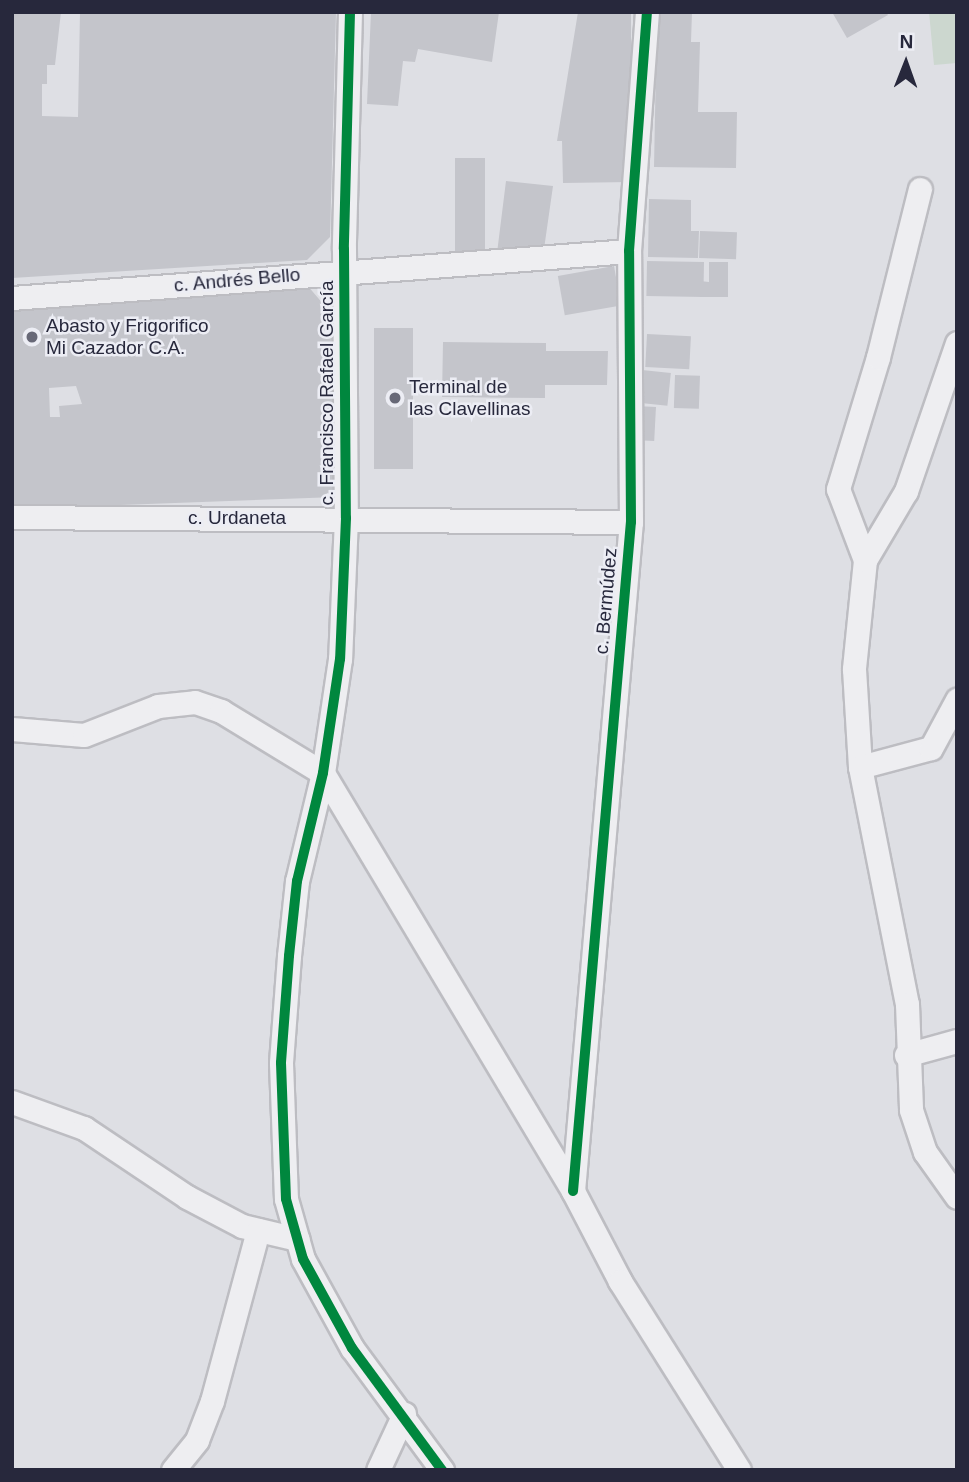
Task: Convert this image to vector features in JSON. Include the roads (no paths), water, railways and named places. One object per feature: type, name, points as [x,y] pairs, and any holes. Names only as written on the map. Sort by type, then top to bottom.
[{"type":"street","name":"c. Francisco Rafael García","points":[[350,12],[344,272],[346,518],[340,659],[323,773],[298,881],[281,1063],[286,1199],[303,1259],[352,1348],[404,1414],[442,1470]]},
{"type":"street","name":"c. Bermúdez","points":[[573,1191],[631,523],[629,251],[647,12]]},
{"type":"street","points":[[865,560],[841,500],[840,478],[878,357],[920,189]]},
{"type":"street","name":"c. Andrés Bello","points":[[12,298],[629,251]]},
{"type":"street","points":[[957,343],[906,491],[865,560],[854,669],[860,767],[907,1004],[906,1055],[911,1110],[925,1152],[957,1197]]},
{"type":"street","name":"c. Urdaneta","points":[[12,517],[346,518],[631,523]]},
{"type":"street","points":[[931,748],[957,700]]},
{"type":"street","points":[[12,729],[84,734],[158,706],[195,702],[221,711],[323,773],[573,1191],[620,1281],[739,1470]]},
{"type":"street","points":[[860,767],[957,741]]},
{"type":"street","points":[[906,1055],[957,1041]]},
{"type":"street","points":[[12,1102],[84,1129],[187,1197],[258,1230],[297,1239]]},
{"type":"street","points":[[173,1470],[197,1440],[212,1401],[258,1230]]},
{"type":"street","points":[[378,1470],[404,1414]]},
{"type":"place","name":"Abasto y Frigorifico Mi Cazador C.A.","points":[[32,337]]},
{"type":"place","name":"Terminal de las Clavellinas","points":[[395,398]]}]
